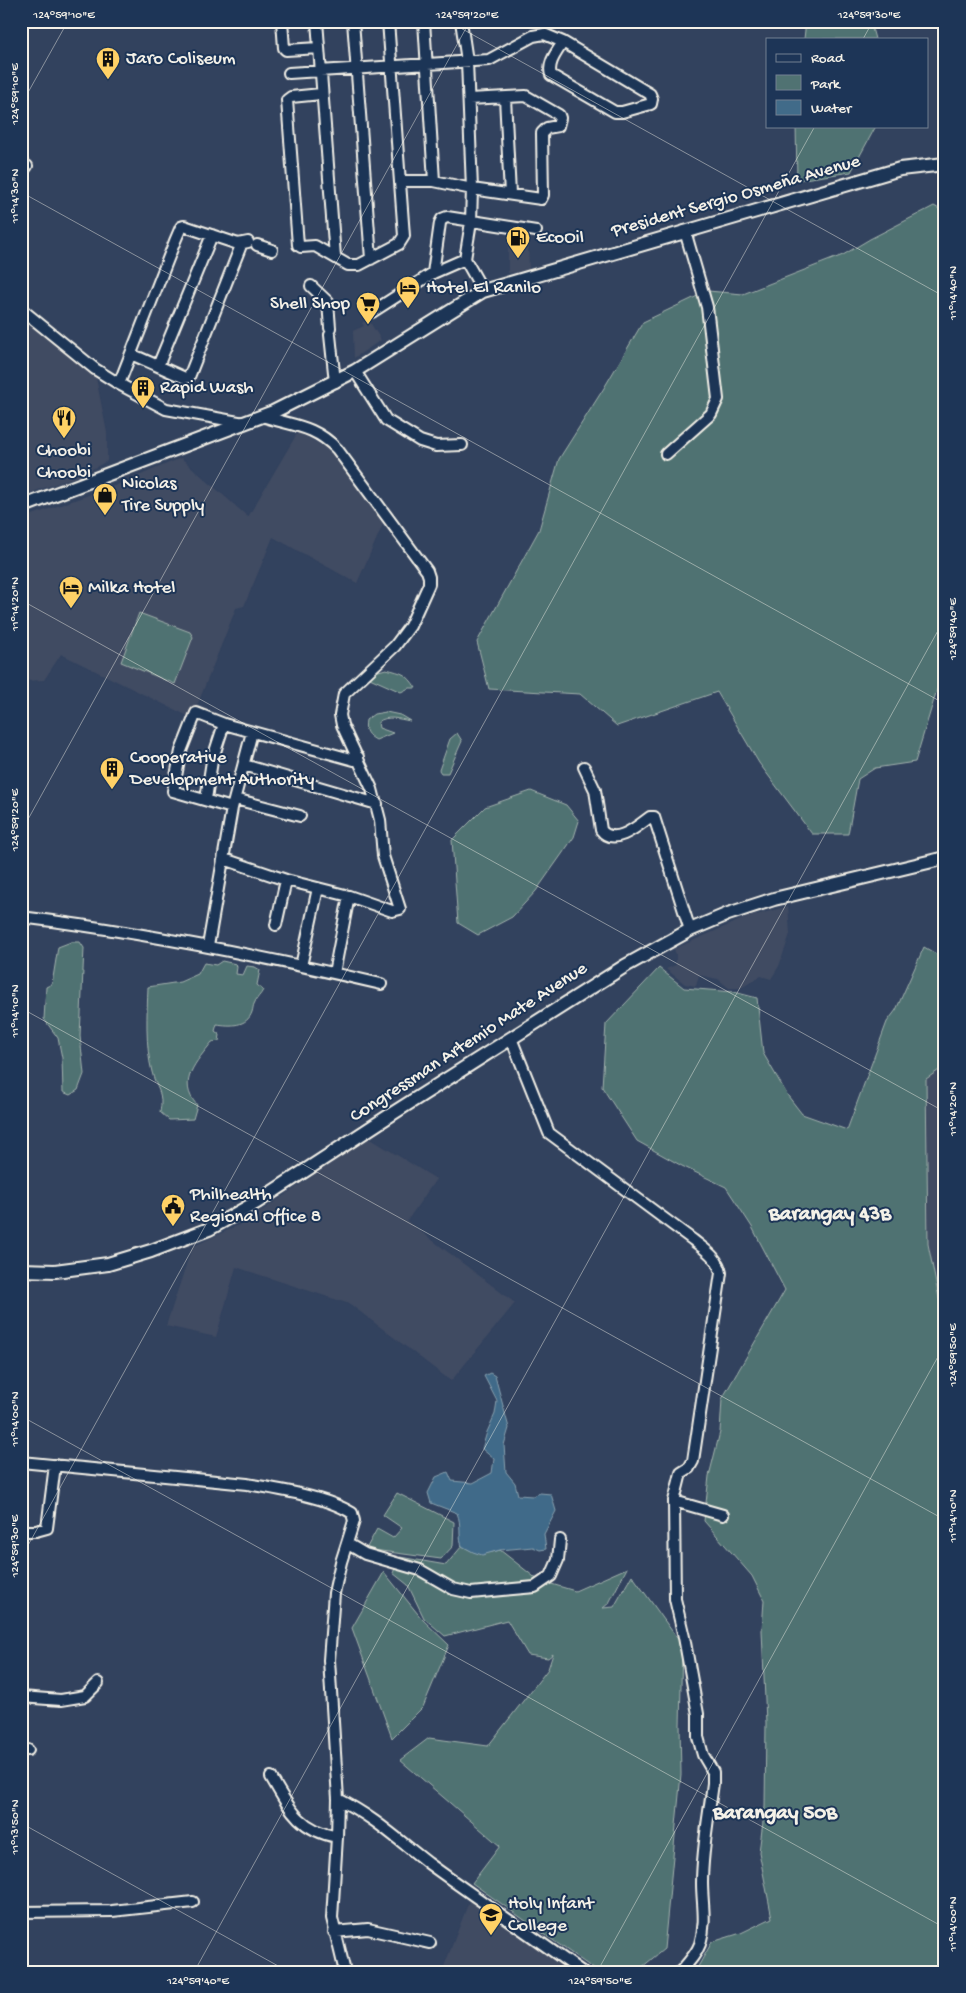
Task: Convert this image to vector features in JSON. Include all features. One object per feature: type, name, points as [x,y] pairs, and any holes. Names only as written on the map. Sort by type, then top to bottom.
[{"type":"main road","name":"President Sergio Osmeña Avenue","points":[[21,507],[262,416],[355,371],[483,292],[900,169],[945,164]]},
{"type":"main road","name":"Congressman Artemio Mate Avenue","points":[[21,1270],[55,1270],[108,1264],[152,1251],[209,1229],[257,1202],[633,961],[690,930],[728,914],[774,899],[945,858]]},
{"type":"street","points":[[282,21],[284,48],[286,50],[319,48]]},
{"type":"street","points":[[317,21],[335,257]]},
{"type":"street","points":[[353,21],[371,259]]},
{"type":"street","points":[[322,94],[291,97],[287,100],[298,245],[301,247],[315,246],[348,265],[359,265],[402,241],[404,236],[388,21]]},
{"type":"street","points":[[424,21],[434,181]]},
{"type":"street","points":[[461,21],[467,61],[472,189],[471,222],[465,259],[483,292]]},
{"type":"street","points":[[289,74],[489,60],[533,36],[544,34],[563,42],[650,94],[651,104],[622,112],[615,112],[552,75],[550,64],[563,42]]},
{"type":"street","points":[[400,181],[434,181],[472,189],[541,199],[543,195],[542,133],[547,128],[558,126],[559,115],[526,96],[469,99]]},
{"type":"street","points":[[505,98],[510,194]]},
{"type":"street","points":[[433,273],[442,219],[447,217],[536,231]]},
{"type":"street","points":[[120,384],[181,227],[184,226],[272,250]]},
{"type":"street","points":[[666,454],[711,414],[718,399],[707,307],[685,231]]},
{"type":"street","points":[[158,366],[212,235]]},
{"type":"street","points":[[131,354],[185,378],[189,377],[240,248],[248,243]]},
{"type":"street","points":[[372,312],[433,273],[465,259]]},
{"type":"street","points":[[312,286],[328,302],[335,382]]},
{"type":"street","points":[[21,309],[96,369],[166,409],[245,423]]},
{"type":"street","points":[[355,371],[386,420],[420,441],[438,447],[462,445]]},
{"type":"street","points":[[224,859],[286,880],[349,896],[392,910],[400,909],[383,856],[377,804],[358,757],[342,725],[340,715],[342,698],[350,687],[395,646],[410,626],[429,584],[429,577],[342,457],[325,437],[313,430],[262,416]]},
{"type":"street","points":[[300,816],[206,800],[173,791],[181,751],[196,713],[224,724],[354,760],[358,757]]},
{"type":"street","points":[[206,800],[212,761],[224,724]]},
{"type":"street","points":[[208,946],[233,804],[252,732]]},
{"type":"street","points":[[244,765],[377,804]]},
{"type":"street","points":[[584,767],[595,790],[601,830],[604,834],[608,836],[623,835],[632,831],[651,816],[654,817],[690,930]]},
{"type":"street","points":[[276,925],[286,880]]},
{"type":"street","points":[[301,966],[318,888]]},
{"type":"street","points":[[334,973],[349,896]]},
{"type":"street","points":[[21,917],[91,926],[208,946],[381,984]]},
{"type":"street","points":[[511,1038],[549,1133],[693,1240],[720,1265],[721,1273],[695,1453],[693,1461],[682,1473],[677,1485],[674,1501],[674,1598],[684,1636],[698,1714],[698,1737],[703,1755],[713,1772],[702,1882],[705,1911],[700,1944],[692,1958],[680,1972]]},
{"type":"street","points":[[21,1462],[247,1484],[326,1502],[352,1514],[354,1521],[334,1593],[329,1660],[338,1799],[332,1918],[345,1972]]},
{"type":"street","points":[[21,1531],[36,1531],[47,1528],[55,1465]]},
{"type":"street","points":[[674,1501],[723,1515]]},
{"type":"street","points":[[348,1544],[366,1554],[420,1570],[453,1589],[472,1593],[535,1587],[551,1576],[558,1560],[560,1540]]},
{"type":"street","points":[[21,1697],[61,1700],[85,1696],[98,1683]]},
{"type":"street","points":[[271,1777],[288,1805],[307,1827],[321,1834],[337,1837]]},
{"type":"street","points":[[338,1799],[362,1811],[429,1863],[582,1972]]},
{"type":"street","points":[[21,1912],[112,1911],[194,1902]]},
{"type":"street","points":[[334,1932],[368,1930],[430,1943]]},
{"type":"shaded area","points":[[508,239],[528,240],[529,271],[508,273]]},
{"type":"shaded area","points":[[21,315],[95,373],[107,433],[107,461],[81,475],[21,496]]},
{"type":"shaded area","points":[[368,319],[381,340],[354,358],[353,331],[364,326],[362,323]]},
{"type":"shaded area","points":[[298,432],[328,449],[349,471],[384,522],[357,583],[273,537],[244,606],[236,608],[192,718],[61,654],[44,680],[21,681],[21,519],[117,485],[181,458],[248,517]]},
{"type":"shaded area","points":[[788,906],[790,934],[779,966],[771,979],[761,976],[741,988],[729,988],[718,979],[699,975],[696,986],[685,984],[666,969],[676,965],[674,949],[745,918]]},
{"type":"shaded area","points":[[945,1066],[945,1328],[928,1244],[926,1078]]},
{"type":"shaded area","points":[[369,1138],[436,1179],[407,1221],[515,1303],[451,1381],[350,1304],[236,1267],[216,1337],[166,1326],[192,1247],[245,1222]]},
{"type":"shaded area","name":"Holy Infant College","points":[[470,1899],[580,1972],[442,1972]]},
{"type":"green space","points":[[806,21],[870,21],[875,38],[804,38]]},
{"type":"green space","points":[[796,128],[875,128],[851,172],[797,180]]},
{"type":"green space","points":[[934,206],[945,212],[945,679],[939,683],[915,762],[875,768],[858,779],[848,834],[812,834],[759,763],[717,692],[617,726],[580,694],[489,689],[477,642],[539,530],[559,459],[643,322],[708,291],[743,294],[843,255]]},
{"type":"green space","points":[[139,613],[190,632],[193,637],[175,684],[121,662]]},
{"type":"green space","points":[[386,669],[404,675],[416,688],[409,688],[401,692],[363,675]]},
{"type":"green space","points":[[386,712],[400,715],[410,721],[393,718],[378,722],[379,728],[393,733],[376,740],[367,732],[365,727],[366,720],[374,714]]},
{"type":"green space","points":[[457,733],[462,741],[448,773],[441,773],[439,770],[450,739]]},
{"type":"green space","points":[[531,791],[566,805],[579,821],[574,837],[536,891],[512,917],[478,935],[458,923],[452,840],[485,807]]},
{"type":"green space","points":[[71,942],[80,942],[84,948],[80,1036],[84,1074],[78,1090],[70,1095],[63,1092],[62,1058],[58,1038],[44,1019],[46,987],[52,984],[58,947]]},
{"type":"green space","points":[[924,947],[945,959],[945,1066],[926,1079],[928,1244],[945,1328],[945,1972],[695,1972],[712,1942],[741,1933],[772,1918],[759,1852],[765,1807],[766,1723],[762,1630],[764,1600],[752,1576],[704,1521],[709,1476],[720,1432],[722,1399],[785,1290],[752,1227],[726,1187],[682,1166],[637,1141],[602,1087],[606,1024],[659,968],[684,988],[734,992],[757,998],[763,1053],[788,1096],[802,1114],[847,1130],[887,1022],[896,1010]]},
{"type":"green space","points":[[222,961],[236,964],[236,974],[243,975],[247,966],[260,970],[257,985],[263,990],[253,1006],[250,1017],[242,1023],[232,1025],[217,1024],[215,1031],[220,1035],[219,1041],[212,1042],[195,1064],[191,1072],[188,1088],[197,1105],[193,1119],[169,1120],[160,1112],[161,1100],[148,1051],[148,987],[180,982],[198,974],[204,963],[216,965]]},
{"type":"green space","points":[[397,1493],[454,1522],[453,1546],[441,1559],[366,1549],[377,1529],[393,1538],[402,1528],[383,1515]]},
{"type":"green space","points":[[462,1546],[480,1553],[500,1550],[538,1580],[575,1591],[627,1568],[609,1603],[603,1608],[614,1607],[632,1575],[682,1645],[681,1774],[664,1949],[636,1972],[598,1972],[472,1883],[500,1846],[400,1760],[429,1738],[488,1746],[548,1669],[553,1654],[548,1658],[528,1655],[507,1620],[445,1636],[424,1618],[408,1585],[393,1573],[400,1557],[446,1565]]},
{"type":"green space","points":[[384,1572],[422,1619],[449,1645],[423,1707],[392,1738],[352,1628]]},
{"type":"water","points":[[490,1373],[495,1376],[509,1428],[504,1445],[506,1472],[515,1483],[518,1495],[551,1494],[556,1511],[544,1534],[546,1549],[540,1550],[533,1547],[500,1550],[482,1555],[473,1552],[462,1546],[457,1513],[431,1503],[428,1493],[436,1477],[448,1472],[452,1481],[473,1483],[492,1473],[494,1459],[482,1449],[495,1414],[497,1401],[484,1376]]},
{"type":"place","name":"Jaro Coliseum","points":[[108,80]]},
{"type":"place","name":"EcoOil","points":[[518,259]]},
{"type":"place","name":"Hotel El Ranilo","points":[[408,309]]},
{"type":"place","name":"Shell Shop","points":[[368,325]]},
{"type":"place","name":"Rapid Wash","points":[[143,409]]},
{"type":"place","name":"Choobi Choobi","points":[[64,439]]},
{"type":"place","name":"Nicolas Tire Supply","points":[[105,516]]},
{"type":"place","name":"Milka Hotel","points":[[71,609]]},
{"type":"place","name":"Cooperative Development Authority","points":[[112,790]]},
{"type":"place","name":"Philhealth Regional Office 8","points":[[173,1227]]},
{"type":"place","name":"Holy Infant College","points":[[491,1936]]},
{"type":"district","name":"Barangay 43B","points":[[830,1215]]},
{"type":"district","name":"Barangay 50B","points":[[775,1814]]}]
